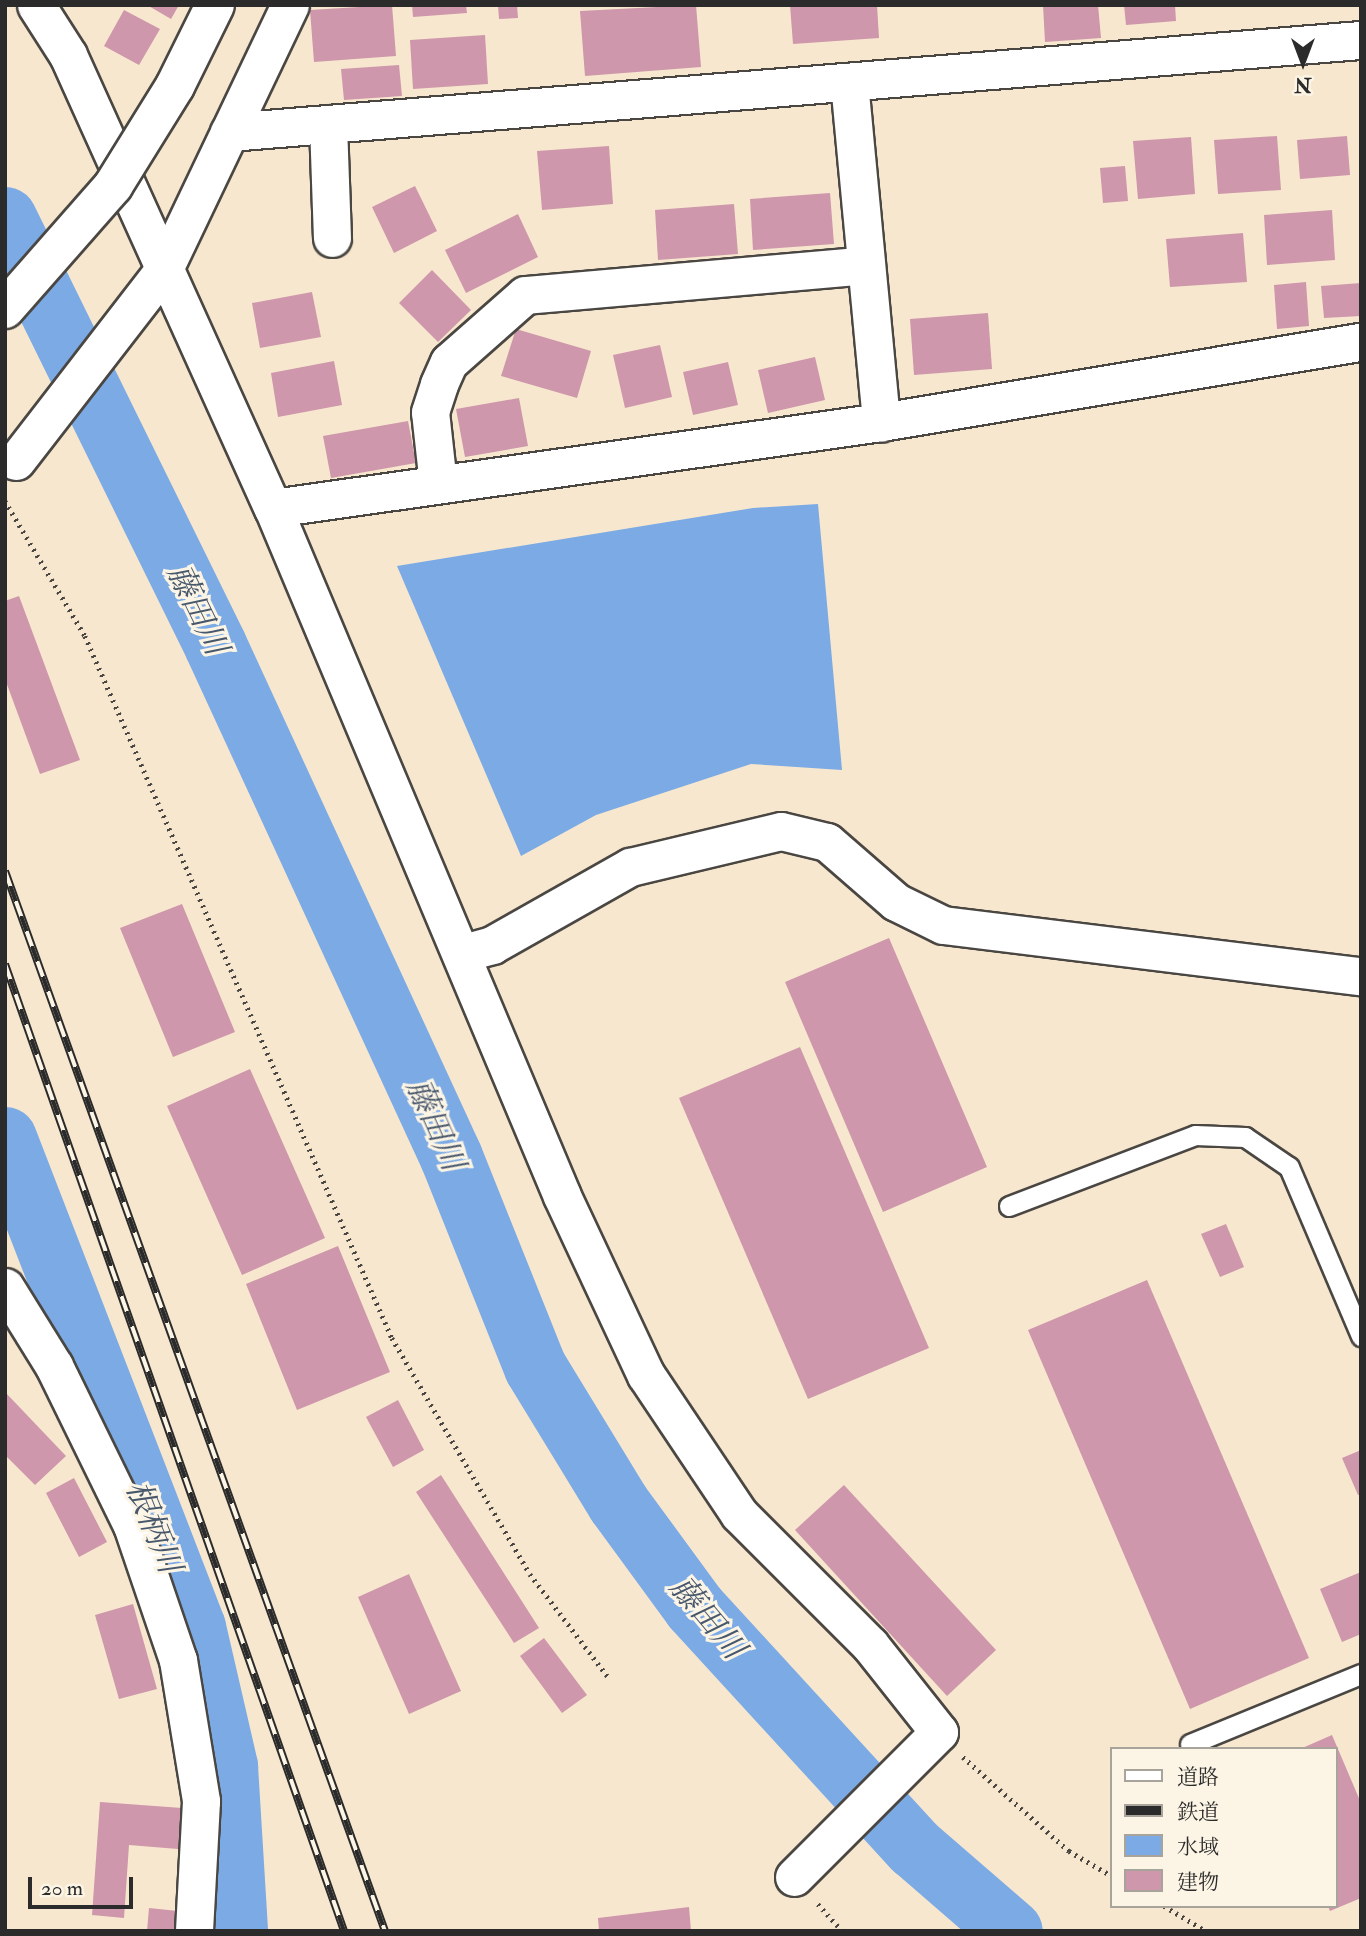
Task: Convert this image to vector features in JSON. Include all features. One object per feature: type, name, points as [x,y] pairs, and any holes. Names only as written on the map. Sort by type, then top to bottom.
[{"type":"street","points":[[36,5],[68,55],[155,278],[273,508],[463,953],[562,1196],[646,1376],[738,1514],[870,1645],[939,1732],[794,1877]]},
{"type":"street","points":[[5,309],[113,186],[175,86],[215,5]]},
{"type":"street","points":[[16,461],[155,278],[290,5]]},
{"type":"street","points":[[229,132],[1361,40]]},
{"type":"street","points":[[849,82],[881,422]]},
{"type":"street","points":[[328,124],[332,238]]},
{"type":"street","points":[[438,484],[430,412],[449,362],[525,295],[866,265]]},
{"type":"street","points":[[273,508],[881,422],[1361,342]]},
{"type":"street","points":[[463,953],[492,945],[630,867],[781,831],[827,842],[896,902],[943,925],[1361,976]]},
{"type":"street","points":[[5,1287],[15,1315],[132,1525],[178,1660],[201,1801],[194,1931]]},
{"type":"lane","points":[[1009,1206],[1195,1135],[1245,1137],[1289,1167],[1361,1336]]},
{"type":"lane","points":[[1190,1744],[1361,1674]]},
{"type":"path","points":[[5,501],[85,636],[392,1338],[530,1574],[609,1678]]},
{"type":"path","points":[[939,1732],[1012,1803],[1110,1875]]},
{"type":"path","points":[[1167,1908],[1206,1931]]},
{"type":"water","points":[[818,504],[842,770],[751,764],[596,815],[521,856],[397,566],[753,508]]},
{"type":"building","points":[[147,5],[179,5],[171,19]]},
{"type":"building","points":[[392,5],[396,56],[314,62],[310,10]]},
{"type":"building","points":[[412,5],[466,5],[467,13],[413,17]]},
{"type":"building","points":[[498,5],[517,5],[518,18],[499,19]]},
{"type":"building","points":[[696,5],[701,67],[585,76],[580,11]]},
{"type":"building","points":[[790,5],[877,5],[879,38],[793,44]]},
{"type":"building","points":[[1043,5],[1098,5],[1101,38],[1045,42]]},
{"type":"building","points":[[1124,5],[1175,5],[1176,21],[1126,25]]},
{"type":"building","points":[[124,10],[160,29],[139,65],[104,46]]},
{"type":"building","points":[[485,35],[488,84],[413,89],[410,40]]},
{"type":"building","points":[[399,65],[402,96],[344,100],[341,69]]},
{"type":"building","points":[[1277,136],[1281,190],[1218,194],[1214,140]]},
{"type":"building","points":[[1347,136],[1350,175],[1300,179],[1297,140]]},
{"type":"building","points":[[1191,137],[1195,194],[1138,199],[1133,141]]},
{"type":"building","points":[[609,146],[613,204],[542,210],[537,151]]},
{"type":"building","points":[[1125,166],[1128,201],[1103,203],[1100,168]]},
{"type":"building","points":[[415,186],[437,231],[394,253],[372,207]]},
{"type":"building","points":[[830,193],[834,244],[753,250],[750,199]]},
{"type":"building","points":[[734,204],[738,254],[658,260],[655,210]]},
{"type":"building","points":[[1332,210],[1335,260],[1267,265],[1264,215]]},
{"type":"building","points":[[518,214],[538,257],[466,293],[445,250]]},
{"type":"building","points":[[1243,233],[1247,282],[1170,287],[1166,239]]},
{"type":"building","points":[[432,270],[471,310],[438,342],[399,303]]},
{"type":"building","points":[[1306,282],[1309,326],[1277,329],[1274,285]]},
{"type":"building","points":[[1361,283],[1361,316],[1324,318],[1321,286]]},
{"type":"building","points":[[312,292],[321,337],[260,348],[252,303]]},
{"type":"building","points":[[988,313],[992,369],[914,375],[910,319]]},
{"type":"building","points":[[516,329],[591,351],[577,398],[501,376]]},
{"type":"building","points":[[660,345],[672,397],[625,408],[613,355]]},
{"type":"building","points":[[815,357],[825,400],[768,413],[758,370]]},
{"type":"building","points":[[334,361],[342,405],[278,417],[271,373]]},
{"type":"building","points":[[728,362],[738,405],[693,415],[683,372]]},
{"type":"building","points":[[519,398],[528,446],[465,457],[456,409]]},
{"type":"building","points":[[408,421],[416,463],[331,478],[323,436]]},
{"type":"building","points":[[19,596],[80,760],[40,774],[5,679],[5,601]]},
{"type":"building","points":[[182,904],[235,1032],[173,1057],[120,928]]},
{"type":"building","points":[[889,938],[987,1167],[883,1212],[785,982]]},
{"type":"building","points":[[800,1047],[929,1348],[808,1399],[679,1098]]},
{"type":"building","points":[[250,1069],[325,1238],[242,1275],[167,1106]]},
{"type":"building","points":[[1226,1224],[1244,1267],[1220,1277],[1201,1234]]},
{"type":"building","points":[[338,1246],[390,1372],[297,1410],[246,1284]]},
{"type":"building","points":[[1147,1280],[1309,1658],[1190,1709],[1028,1330]]},
{"type":"building","points":[[5,1392],[66,1456],[35,1485],[5,1455]]},
{"type":"building","points":[[398,1400],[424,1450],[393,1467],[366,1417]]},
{"type":"building","points":[[1361,1450],[1361,1494],[1358,1495],[1342,1458]]},
{"type":"building","points":[[441,1475],[539,1628],[514,1643],[416,1492]]},
{"type":"building","points":[[74,1478],[107,1542],[79,1557],[46,1493]]},
{"type":"building","points":[[844,1485],[996,1650],[947,1696],[795,1530]]},
{"type":"building","points":[[1361,1572],[1361,1634],[1342,1642],[1320,1589]]},
{"type":"building","points":[[409,1574],[461,1691],[409,1714],[358,1597]]},
{"type":"building","points":[[133,1604],[157,1689],[119,1699],[95,1615]]},
{"type":"building","points":[[544,1638],[587,1695],[562,1713],[520,1656]]},
{"type":"building","points":[[1332,1735],[1337,1747],[1305,1747]]},
{"type":"building","points":[[1338,1749],[1361,1803],[1361,1898],[1338,1908]]},
{"type":"building","points":[[100,1802],[182,1808],[178,1849],[129,1845],[124,1918],[92,1915]]},
{"type":"building","points":[[689,1907],[691,1931],[599,1931],[598,1918]]},
{"type":"building","points":[[149,1908],[178,1911],[177,1931],[147,1931]]},
{"type":"waterway","name":"藤田川","points":[[5,218],[215,645],[451,1157],[535,1367],[618,1503],[694,1607],[914,1847],[1011,1931]]},
{"type":"waterway","name":"根柄川","points":[[5,1138],[194,1627],[226,1766],[236,1931]]},
{"type":"railway","points":[[5,871],[385,1931]]},
{"type":"railway","points":[[5,964],[344,1931]]}]
